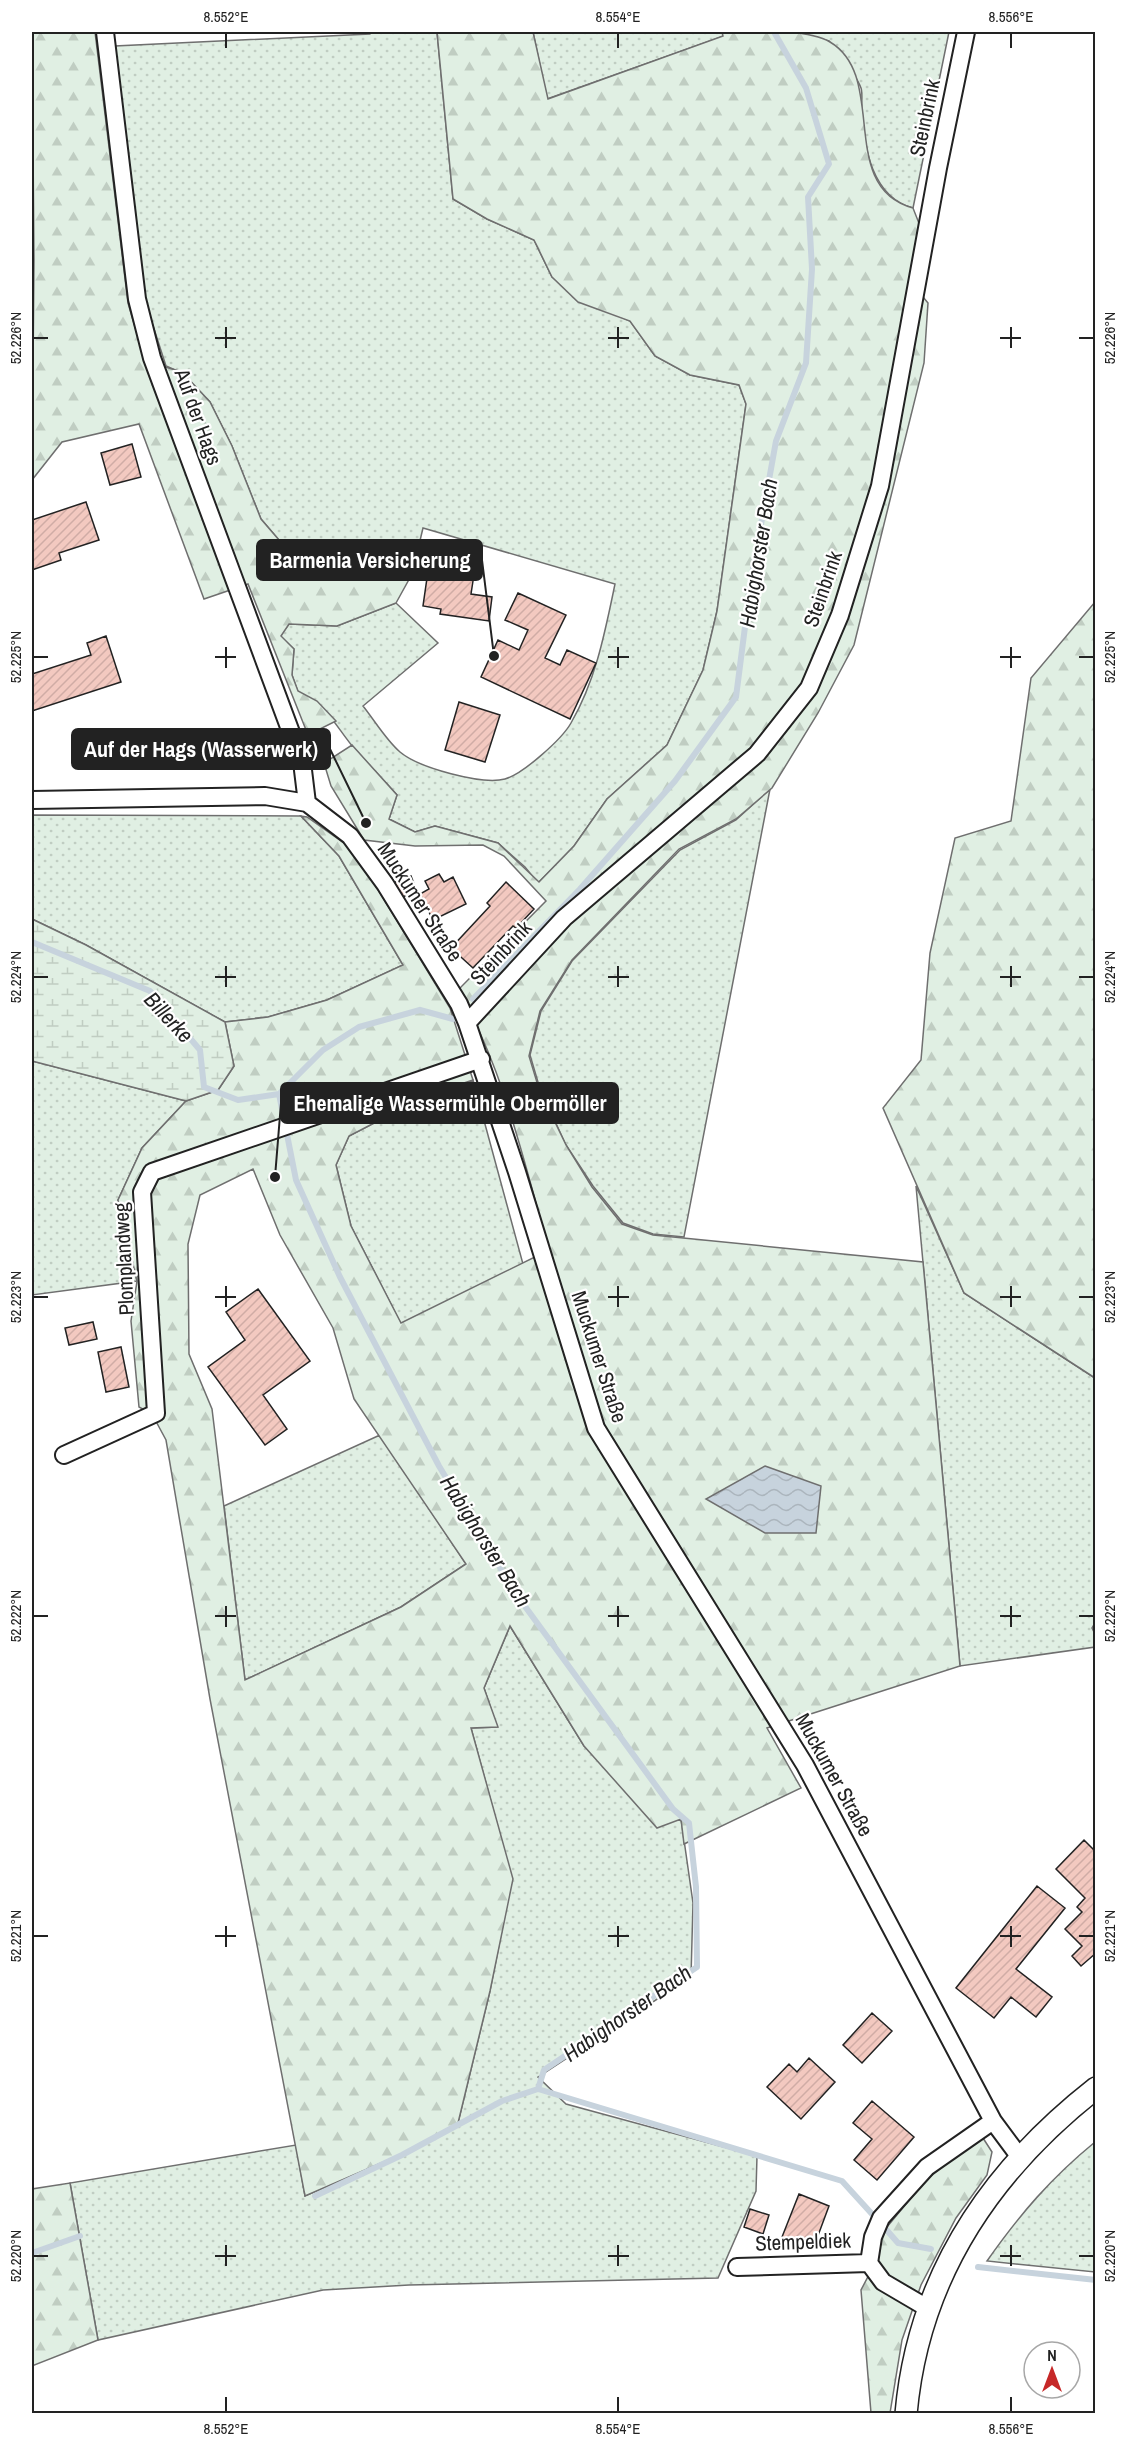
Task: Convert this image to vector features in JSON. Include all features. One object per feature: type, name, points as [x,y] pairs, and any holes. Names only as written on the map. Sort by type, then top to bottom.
[{"type":"street","name":"Auf der Hags","points":[[105,32],[137,299],[152,358],[302,762],[307,803]]},
{"type":"street","name":"Steinbrink","points":[[467,1023],[564,918],[757,754],[809,688],[840,615],[880,486],[938,168],[966,32]]},
{"type":"street","name":"Muckumer Straße","points":[[32,800],[265,796],[307,803],[350,836],[364,855],[385,884],[459,1004],[467,1023],[481,1059],[596,1428],[805,1765],[993,2121],[1019,2156]]},
{"type":"street","name":"Plomplandweg","points":[[64,1455],[156,1413],[142,1192],[152,1172],[481,1059]]},
{"type":"street","points":[[906,2414],[920,2332],[947,2266],[978,2208],[1019,2156],[1095,2088]]},
{"type":"street","name":"Stempeldiek","points":[[929,2309],[883,2282],[869,2263],[873,2238],[881,2218],[927,2166],[993,2121]]},
{"type":"street","name":"Stempeldiek","points":[[737,2267],[869,2263]]},
{"type":"green space","points":[[32,32],[95,32],[128,303],[145,361],[182,372],[210,402],[232,446],[261,519],[279,540],[307,541],[332,546],[343,560],[412,574],[396,603],[337,626],[289,624],[281,636],[294,649],[292,675],[298,691],[317,701],[336,721],[308,735],[248,584],[204,599],[139,424],[62,442],[32,480],[34,260]]},
{"type":"green space","points":[[371,32],[437,32],[453,199],[487,219],[534,240],[552,277],[606,310],[630,321],[655,356],[690,375],[739,385],[746,404],[717,611],[703,670],[667,745],[607,799],[574,846],[538,883],[525,867],[498,843],[435,826],[415,832],[389,819],[397,795],[353,747],[323,709],[298,692],[292,675],[294,649],[280,636],[289,624],[337,626],[396,603],[438,643],[363,706],[390,742],[409,758],[451,774],[482,780],[505,779],[522,770],[541,755],[571,723],[593,673],[615,584],[423,528],[412,574],[343,559],[307,541],[279,540],[261,519],[232,446],[210,402],[182,373],[166,366],[145,301],[115,46],[370,34]]},
{"type":"green space","points":[[437,32],[533,32],[548,99],[723,36],[722,32],[793,33],[830,42],[847,58],[857,80],[868,155],[876,178],[890,196],[913,208],[924,236],[914,286],[928,303],[924,363],[854,645],[818,713],[772,788],[736,819],[679,849],[572,960],[540,1011],[529,1056],[539,1089],[566,1145],[592,1187],[622,1224],[653,1235],[923,1262],[960,1666],[767,1728],[801,1788],[684,1844],[681,1819],[657,1828],[584,1746],[510,1626],[484,1688],[498,1727],[471,1728],[513,1879],[490,1991],[458,2123],[402,2154],[305,2196],[210,1699],[166,1440],[152,1414],[139,1407],[131,1321],[137,1281],[118,1200],[142,1148],[186,1101],[218,1090],[234,1066],[225,1022],[268,1017],[327,1000],[403,965],[339,856],[301,816],[307,817],[348,846],[374,883],[450,1008],[473,1080],[428,1095],[349,1136],[336,1165],[351,1226],[401,1323],[549,1250],[500,1084],[474,1020],[458,990],[546,901],[504,856],[483,845],[415,846],[364,840],[331,786],[324,763],[352,745],[397,795],[389,819],[415,832],[435,826],[498,843],[539,882],[574,846],[607,799],[667,745],[703,670],[717,611],[746,404],[739,385],[690,375],[655,356],[630,321],[578,302],[552,277],[534,240],[487,219],[453,199]],"holes":[[[253,1169],[280,1235],[333,1328],[354,1399],[466,1564],[401,1607],[245,1680],[212,1409],[189,1354],[188,1244],[200,1195]]]},
{"type":"green space","points":[[533,32],[722,32],[724,36],[547,99]]},
{"type":"green space","points":[[795,32],[949,32],[913,208],[899,202],[888,193],[879,182],[873,169],[865,140],[862,90],[851,70],[829,41]]},
{"type":"green space","points":[[1095,602],[1095,1378],[964,1293],[883,1108],[921,1060],[930,953],[955,838],[1011,821],[1031,678]]},
{"type":"green space","points":[[770,789],[684,1237],[653,1234],[623,1223],[593,1186],[566,1145],[540,1089],[530,1055],[541,1011],[572,961],[680,850],[736,820]]},
{"type":"green space","points":[[32,815],[301,816],[339,856],[403,965],[327,1000],[268,1017],[225,1022],[86,945],[32,919]]},
{"type":"green space","points":[[32,919],[86,945],[225,1022],[234,1066],[218,1090],[186,1101],[32,1061]]},
{"type":"green space","points":[[32,1061],[186,1101],[142,1148],[118,1200],[137,1281],[32,1295]]},
{"type":"green space","points":[[473,1080],[523,1264],[401,1324],[351,1226],[336,1165],[349,1136],[428,1095]]},
{"type":"green space","points":[[916,1186],[964,1293],[1095,1378],[1096,1621],[1092,1628],[1095,1634],[1095,1647],[960,1666]]},
{"type":"green space","points":[[380,1435],[466,1564],[401,1607],[245,1680],[224,1506]]},
{"type":"green space","points":[[510,1626],[584,1746],[681,1819],[693,1903],[691,1977],[538,2077],[566,2104],[757,2156],[756,2191],[718,2278],[409,2285],[323,2290],[98,2340],[70,2183],[296,2145],[305,2196],[402,2154],[458,2123],[490,1991],[512,1879],[471,1728],[497,1727],[484,1688]]},
{"type":"green space","points":[[983,2138],[992,2152],[987,2175],[956,2218],[921,2285],[902,2340],[890,2413],[871,2413],[861,2290],[874,2265],[877,2239],[925,2181],[972,2142]]},
{"type":"green space","points":[[1095,2142],[1095,2272],[987,2261],[1037,2197]]},
{"type":"green space","points":[[70,2183],[98,2340],[32,2366],[32,2189]]},
{"type":"water","points":[[765,1466],[821,1486],[816,1533],[765,1533],[706,1499]]},
{"type":"building","points":[[132,444],[141,477],[110,485],[101,453]]},
{"type":"building","points":[[86,502],[99,540],[59,553],[61,560],[32,570],[32,520]]},
{"type":"building","points":[[443,550],[477,555],[471,594],[492,597],[489,621],[440,614],[441,609],[423,606],[429,564],[441,566]]},
{"type":"building","points":[[518,593],[566,615],[545,658],[560,665],[567,650],[596,663],[570,719],[481,677],[498,640],[519,650],[528,630],[505,620]]},
{"type":"building","points":[[106,636],[121,682],[32,711],[32,674],[91,655],[87,643]]},
{"type":"building","points":[[459,702],[500,715],[485,762],[445,750]]},
{"type":"building","points":[[439,874],[444,882],[453,877],[466,904],[433,920],[420,894],[429,889],[425,881]]},
{"type":"building","points":[[411,876],[417,891],[400,898],[393,883]]},
{"type":"building","points":[[506,882],[534,909],[516,928],[513,926],[473,968],[451,948],[490,906],[487,903]]},
{"type":"building","points":[[258,1289],[310,1361],[263,1395],[287,1429],[265,1445],[208,1367],[245,1340],[226,1312]]},
{"type":"building","points":[[93,1322],[97,1339],[69,1345],[65,1328]]},
{"type":"building","points":[[121,1347],[129,1387],[106,1392],[98,1352]]},
{"type":"building","points":[[1084,1840],[1096,1852],[1096,1953],[1081,1966],[1072,1956],[1082,1946],[1065,1929],[1082,1912],[1077,1907],[1085,1898],[1056,1869]]},
{"type":"building","points":[[1037,1886],[1065,1908],[1016,1969],[1052,1997],[1036,2017],[1011,1997],[994,2018],[956,1988]]},
{"type":"building","points":[[872,2013],[892,2031],[862,2063],[843,2045]]},
{"type":"building","points":[[809,2058],[835,2082],[801,2119],[767,2087],[789,2064],[797,2072]]},
{"type":"building","points":[[872,2101],[914,2137],[877,2180],[854,2160],[872,2139],[853,2123]]},
{"type":"building","points":[[799,2194],[829,2206],[813,2249],[782,2237]]},
{"type":"building","points":[[750,2209],[769,2215],[763,2234],[744,2227]]},
{"type":"waterway","name":"Habighorster Bach","points":[[473,999],[580,889],[675,781],[736,697],[751,580],[776,441],[806,363],[812,269],[808,197],[829,164],[806,88],[774,32]]},
{"type":"waterway","name":"Billerke","points":[[32,942],[150,991],[200,1050],[204,1087],[238,1100],[279,1094]]},
{"type":"waterway","name":"Habighorster Bach","points":[[453,1019],[420,1010],[359,1027],[323,1050],[279,1094],[296,1180],[340,1277],[439,1466],[516,1594],[673,1809],[689,1823],[696,1887],[697,1967],[544,2070],[538,2089],[842,2181],[872,2214]]},
{"type":"waterway","name":"Habighorster Bach","points":[[315,2196],[402,2155],[502,2101],[538,2089]]},
{"type":"waterway","name":"Habighorster Bach","points":[[884,2227],[898,2243],[931,2249]]},
{"type":"waterway","name":"Habighorster Bach","points":[[32,2253],[80,2236]]},
{"type":"waterway","name":"Habighorster Bach","points":[[978,2267],[1096,2280]]},
{"type":"place","name":"Barmenia Versicherung","points":[[494,656]]},
{"type":"place","name":"Auf der Hags (Wasserwerk)","points":[[366,823]]},
{"type":"place","name":"Ehemalige Wassermühle Obermöller","points":[[275,1177]]}]
